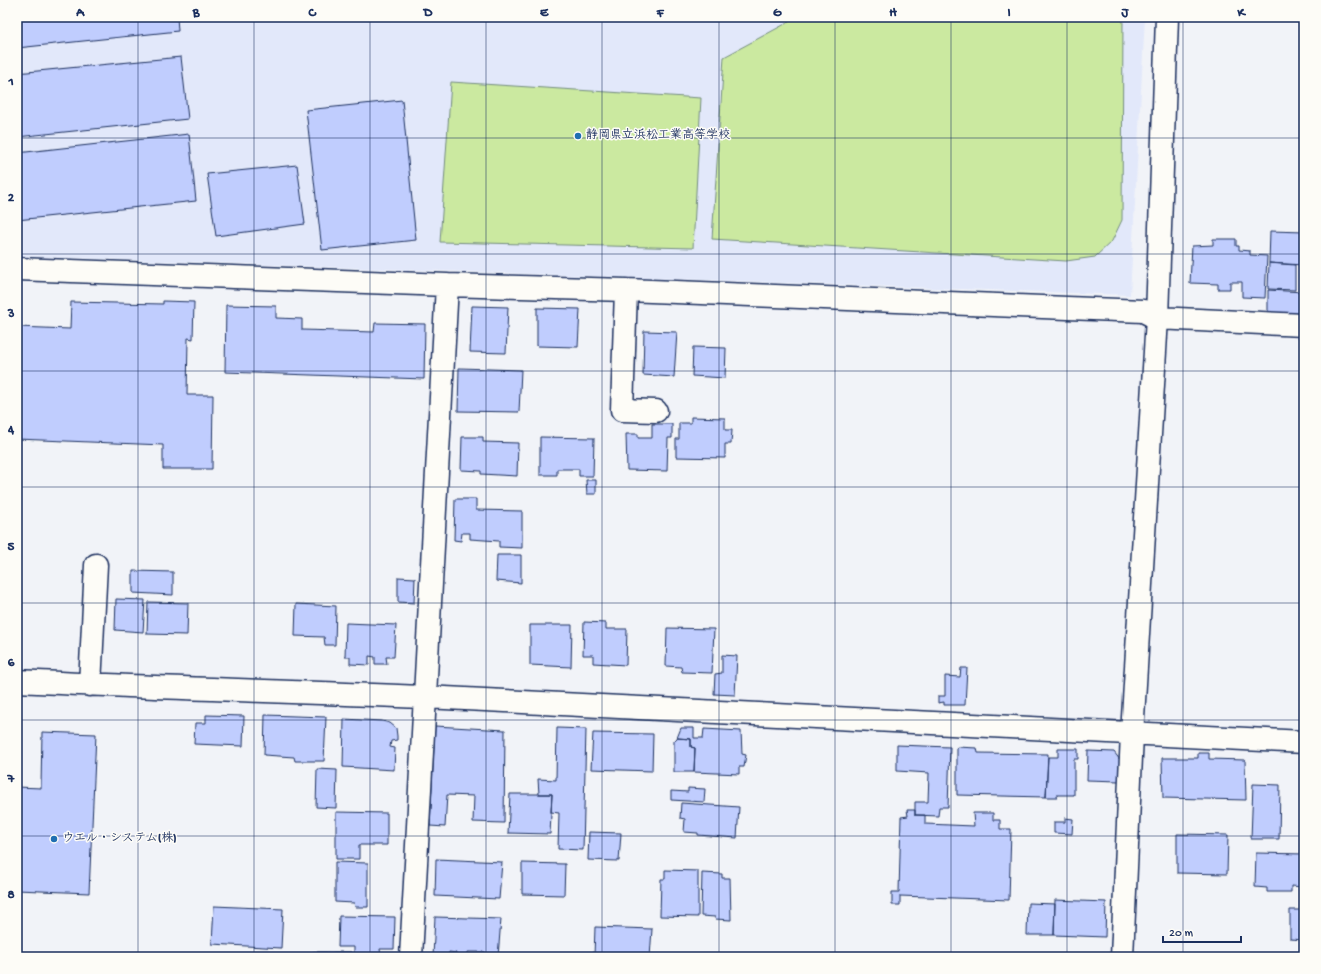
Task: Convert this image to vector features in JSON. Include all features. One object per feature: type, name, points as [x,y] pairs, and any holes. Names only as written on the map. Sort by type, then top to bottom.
[{"type":"street","points":[[1122,957],[1132,734],[1157,318],[1167,17]]},
{"type":"street","points":[[17,269],[626,290],[1143,311],[1157,318],[1304,325]]},
{"type":"street","points":[[411,957],[448,285]]},
{"type":"street","points":[[626,290],[622,410],[656,411]]},
{"type":"street","points":[[90,684],[96,565]]},
{"type":"street","points":[[17,680],[426,697],[1304,742]]},
{"type":"shaded area","name":"静岡県立浜松工業高等学校","points":[[17,17],[1145,17],[1130,295],[17,256]]},
{"type":"green space","points":[[792,17],[1123,17],[1122,220],[1112,241],[1095,257],[1066,261],[712,239],[724,57],[787,23]]},
{"type":"green space","points":[[451,82],[701,98],[693,248],[440,242]]},
{"type":"building","points":[[17,17],[177,17],[178,31],[17,48]]},
{"type":"building","points":[[181,57],[188,119],[17,137],[17,73]]},
{"type":"building","points":[[402,100],[416,240],[322,250],[306,110]]},
{"type":"building","points":[[189,134],[196,201],[17,220],[17,153]]},
{"type":"building","points":[[297,165],[305,224],[216,236],[207,174]]},
{"type":"building","points":[[1270,231],[1304,232],[1304,265],[1269,263]]},
{"type":"building","points":[[1213,239],[1236,239],[1236,246],[1239,246],[1239,250],[1250,251],[1250,255],[1267,256],[1265,298],[1242,297],[1242,282],[1230,282],[1230,289],[1218,289],[1218,284],[1190,283],[1192,246],[1213,245]]},
{"type":"building","points":[[1269,263],[1295,265],[1295,290],[1268,289]]},
{"type":"building","points":[[1268,290],[1304,292],[1304,316],[1268,315]]},
{"type":"building","points":[[163,301],[194,302],[193,339],[188,338],[187,395],[213,395],[212,469],[163,469],[163,445],[17,439],[17,327],[70,329],[71,302],[163,304]]},
{"type":"building","points":[[226,305],[276,306],[276,318],[302,319],[302,330],[374,332],[375,323],[425,324],[424,379],[225,372]]},
{"type":"building","points":[[472,306],[508,307],[506,353],[470,352]]},
{"type":"building","points":[[537,308],[580,309],[578,347],[537,346]]},
{"type":"building","points":[[644,331],[677,332],[674,377],[643,375]]},
{"type":"building","points":[[693,347],[726,348],[725,378],[692,376]]},
{"type":"building","points":[[459,368],[521,370],[519,412],[458,411]]},
{"type":"building","points":[[691,417],[725,418],[725,430],[732,430],[731,444],[725,444],[725,458],[676,457],[676,439],[679,439],[679,423],[691,423]]},
{"type":"building","points":[[652,424],[672,424],[672,438],[668,438],[667,471],[627,470],[626,434],[638,434],[638,438],[652,438]]},
{"type":"building","points":[[462,437],[483,437],[483,442],[518,443],[517,476],[481,474],[481,471],[461,470]]},
{"type":"building","points":[[540,437],[594,438],[593,476],[579,476],[579,469],[557,469],[557,475],[540,475]]},
{"type":"building","points":[[586,480],[596,480],[596,494],[587,494]]},
{"type":"building","points":[[455,499],[476,499],[476,510],[522,511],[522,548],[499,547],[499,541],[470,539],[470,533],[462,533],[461,541],[454,540]]},
{"type":"building","points":[[497,555],[521,555],[521,583],[496,581]]},
{"type":"building","points":[[133,571],[173,572],[173,595],[133,593]]},
{"type":"building","points":[[398,577],[415,578],[414,603],[398,602]]},
{"type":"building","points":[[116,599],[145,600],[143,632],[115,630]]},
{"type":"building","points":[[148,602],[188,603],[187,635],[147,634]]},
{"type":"building","points":[[296,604],[336,606],[335,645],[325,645],[324,637],[295,636]]},
{"type":"building","points":[[584,622],[606,623],[606,629],[627,629],[626,665],[593,663],[593,655],[583,655]]},
{"type":"building","points":[[346,623],[396,625],[394,657],[386,657],[387,664],[375,664],[375,657],[369,656],[369,665],[350,664],[350,657],[345,657]]},
{"type":"building","points":[[530,625],[572,625],[571,667],[530,665]]},
{"type":"building","points":[[667,628],[714,629],[712,673],[682,672],[681,667],[666,666]]},
{"type":"building","points":[[722,655],[737,656],[735,695],[714,694],[715,674],[722,673]]},
{"type":"building","points":[[961,668],[967,668],[965,705],[944,705],[944,702],[938,703],[938,696],[945,696],[945,676],[960,677]]},
{"type":"building","points":[[206,715],[244,716],[243,746],[194,744],[195,723],[206,723]]},
{"type":"building","points":[[265,715],[326,717],[324,761],[295,761],[294,757],[264,755]]},
{"type":"building","points":[[344,719],[382,721],[390,723],[396,728],[397,740],[391,741],[390,747],[395,748],[394,770],[343,767]]},
{"type":"building","points":[[435,726],[505,730],[504,823],[473,822],[474,796],[447,795],[445,827],[430,826]]},
{"type":"building","points":[[557,728],[586,729],[583,850],[558,849],[559,813],[551,812],[552,794],[539,794],[538,779],[556,780]]},
{"type":"building","points":[[681,728],[694,728],[694,738],[703,738],[704,729],[741,731],[742,754],[746,755],[744,767],[739,767],[739,774],[694,772],[695,748],[691,747],[691,739],[677,738]]},
{"type":"building","name":"ウエル・システム(株)","points":[[42,732],[96,734],[89,893],[17,890],[17,787],[41,788]]},
{"type":"building","points":[[593,733],[653,734],[652,771],[591,769]]},
{"type":"building","points":[[677,738],[691,739],[691,747],[695,748],[694,772],[674,772],[674,741]]},
{"type":"building","points":[[897,745],[950,747],[948,807],[939,807],[938,816],[915,815],[915,802],[928,802],[929,773],[897,771]]},
{"type":"building","points":[[957,747],[977,748],[978,753],[1048,754],[1046,797],[957,795]]},
{"type":"building","points":[[1058,749],[1078,749],[1078,759],[1074,759],[1074,795],[1057,795],[1057,797],[1046,797],[1048,757],[1058,757]]},
{"type":"building","points":[[1088,751],[1114,752],[1120,760],[1119,781],[1087,780]]},
{"type":"building","points":[[1198,753],[1209,753],[1209,759],[1245,760],[1246,800],[1163,798],[1162,758],[1198,758]]},
{"type":"building","points":[[317,769],[337,770],[336,808],[316,807]]},
{"type":"building","points":[[1253,784],[1280,785],[1279,839],[1251,839]]},
{"type":"building","points":[[688,788],[705,789],[704,802],[671,800],[671,791],[688,792]]},
{"type":"building","points":[[510,794],[552,794],[550,834],[508,833]]},
{"type":"building","points":[[681,803],[739,807],[737,838],[698,835],[698,833],[684,832],[685,819],[680,818]]},
{"type":"building","points":[[907,810],[915,810],[915,815],[925,815],[925,824],[974,826],[973,813],[993,813],[993,820],[1000,820],[1000,829],[1011,829],[1009,900],[900,896],[900,905],[892,905],[892,892],[899,892],[901,817],[908,816]]},
{"type":"building","points":[[336,812],[387,813],[387,845],[359,845],[359,859],[336,859]]},
{"type":"building","points":[[1065,818],[1073,819],[1072,834],[1054,833],[1054,822],[1065,822]]},
{"type":"building","points":[[589,832],[621,833],[619,861],[588,860]]},
{"type":"building","points":[[1177,834],[1228,835],[1227,874],[1177,873]]},
{"type":"building","points":[[1256,853],[1304,854],[1304,887],[1291,886],[1291,892],[1267,892],[1267,888],[1255,887]]},
{"type":"building","points":[[436,859],[502,862],[499,899],[435,896]]},
{"type":"building","points":[[335,862],[368,863],[368,907],[355,907],[354,903],[335,902]]},
{"type":"building","points":[[522,863],[565,864],[564,895],[522,894]]},
{"type":"building","points":[[665,870],[698,871],[698,917],[660,916],[661,879],[665,879]]},
{"type":"building","points":[[702,873],[722,874],[722,878],[730,878],[731,920],[701,916]]},
{"type":"building","points":[[1055,900],[1106,902],[1105,937],[1054,935]]},
{"type":"building","points":[[1028,903],[1055,904],[1054,935],[1027,935]]},
{"type":"building","points":[[214,906],[283,909],[281,948],[212,944]]},
{"type":"building","points":[[1290,910],[1304,910],[1304,940],[1290,939]]},
{"type":"building","points":[[339,916],[395,917],[394,949],[380,949],[381,956],[354,955],[354,947],[338,947]]},
{"type":"building","points":[[435,917],[501,919],[498,957],[485,957],[485,952],[468,952],[468,957],[455,957],[456,953],[449,952],[449,957],[433,957]]},
{"type":"building","points":[[595,927],[652,929],[650,957],[594,957]]},
{"type":"building","points":[[313,952],[351,952],[351,957],[313,957]]},
{"type":"place","name":"静岡県立浜松工業高等学校","points":[[578,136]]},
{"type":"place","name":"ウエル・システム(株)","points":[[54,839]]}]
